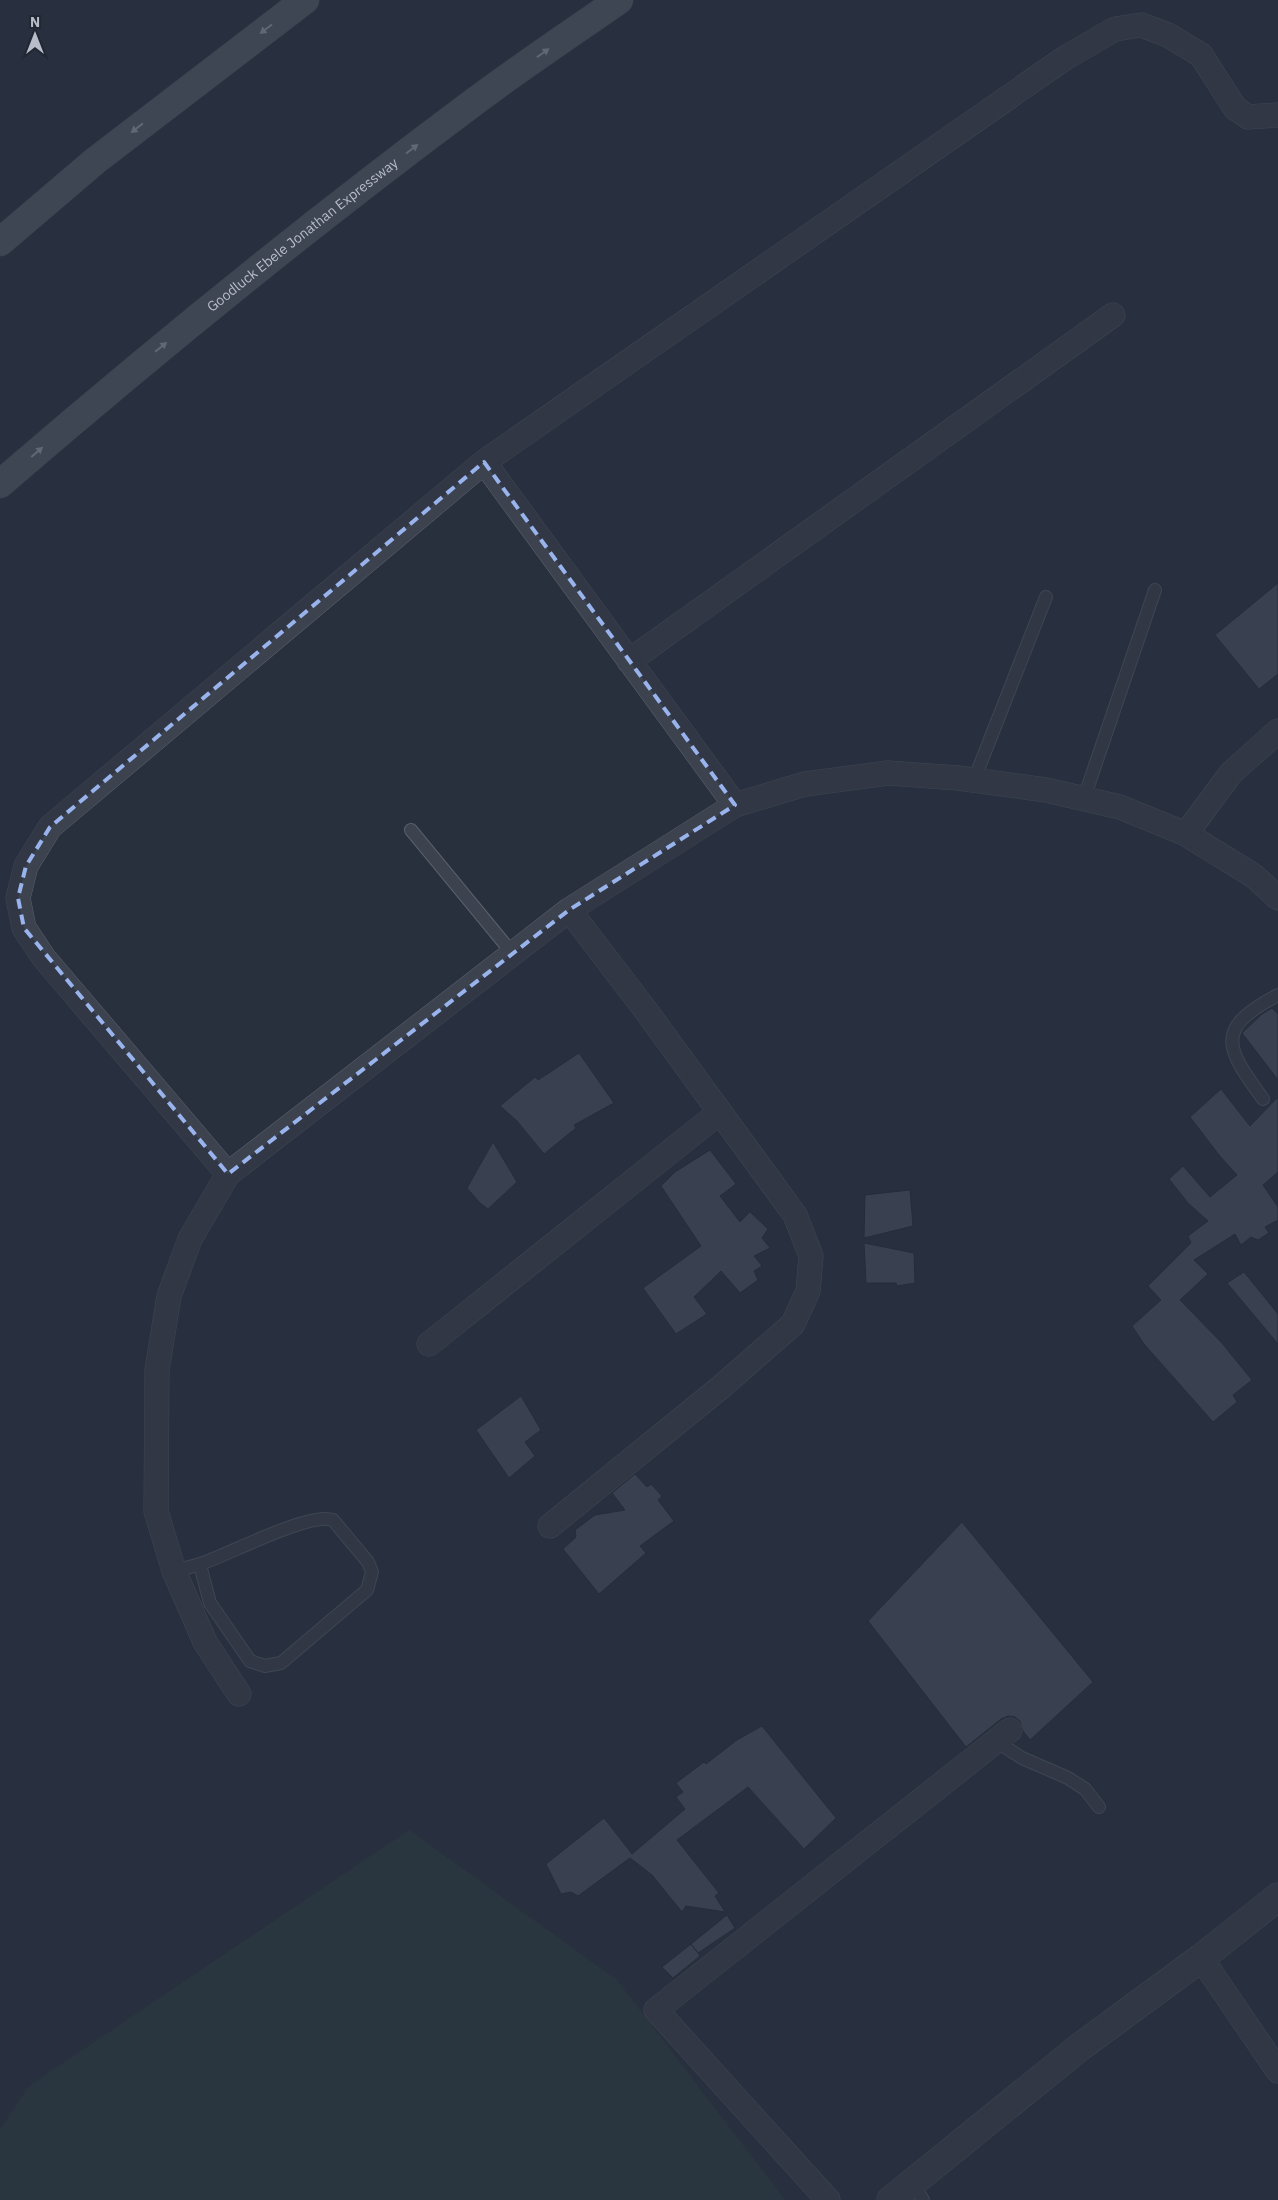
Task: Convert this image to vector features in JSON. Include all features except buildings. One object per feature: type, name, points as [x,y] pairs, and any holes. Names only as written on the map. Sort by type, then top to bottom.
[{"type":"main road","points":[[0,242],[95,161],[305,0]]},
{"type":"main road","name":"Goodluck Ebele Jonathan Expressway","points":[[0,484],[153,353],[308,228],[471,104],[619,0]]},
{"type":"street","points":[[228,1174],[44,958],[24,928],[18,898],[26,866],[50,827],[484,462],[1057,63],[1115,28],[1141,25],[1168,35],[1200,55],[1235,108],[1248,117],[1278,115]]},
{"type":"street","points":[[629,661],[1113,314]]},
{"type":"street","points":[[484,462],[735,805]]},
{"type":"street","points":[[1186,834],[1231,773],[1278,731]]},
{"type":"street","points":[[239,1694],[205,1642],[174,1571],[156,1511],[157,1370],[170,1296],[190,1239],[228,1174],[569,910],[735,805],[805,784],[888,773],[974,780],[1084,798],[1120,807],[1186,834],[1254,876],[1278,898]]},
{"type":"street","points":[[550,1526],[714,1393],[793,1324],[808,1291],[811,1256],[795,1215],[569,910]]},
{"type":"street","points":[[429,1344],[720,1112]]},
{"type":"street","points":[[828,2200],[656,2010],[1003,1735]]},
{"type":"street","points":[[891,2200],[917,2191],[1080,2047],[1201,1958],[1278,1897]]},
{"type":"street","points":[[1201,1958],[1278,2071]]},
{"type":"lane","points":[[1084,798],[1155,590]]},
{"type":"lane","points":[[974,780],[1046,597]]},
{"type":"lane","points":[[411,830],[513,954]]},
{"type":"lane","points":[[1263,1099],[1240,1067],[1231,1047],[1233,1029],[1251,1012],[1278,995]]},
{"type":"lane","points":[[174,1571],[200,1564],[305,1522],[327,1518],[333,1520],[368,1562],[372,1572],[367,1590],[281,1663],[265,1666],[250,1661],[210,1603],[200,1564]]},
{"type":"lane","points":[[1003,1735],[1022,1758],[1068,1778],[1084,1789],[1099,1807]]},
{"type":"highlighted area","points":[[484,462],[735,805],[569,910],[228,1174],[24,928],[18,898],[26,866],[50,827]]},
{"type":"shaded area","points":[[409,1830],[617,1980],[785,2200],[0,2200],[0,2130],[29,2086]]}]
